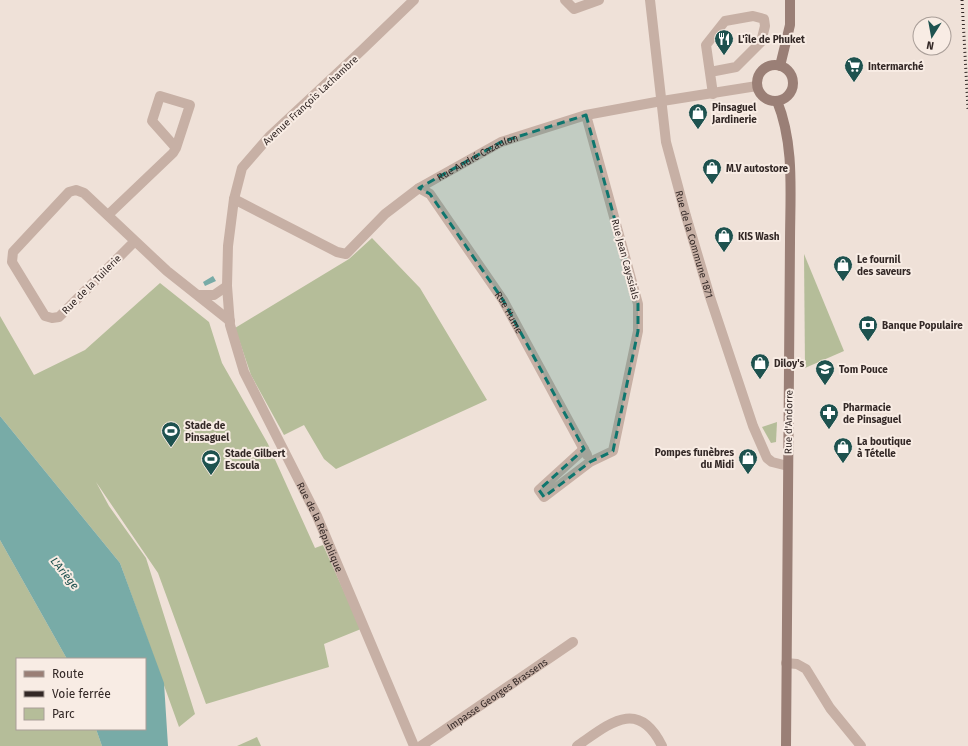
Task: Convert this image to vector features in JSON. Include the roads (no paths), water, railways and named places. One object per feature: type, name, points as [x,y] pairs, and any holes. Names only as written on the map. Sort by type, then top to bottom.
[{"type":"main road","points":[[780,66],[790,25],[790,0]]},
{"type":"main road","points":[[768,66],[780,66],[784,68],[791,76],[793,86],[787,96],[778,101],[762,96],[757,86],[759,75],[763,70],[768,66]]},
{"type":"main road","name":"Rue d'Andorre","points":[[778,101],[786,126],[789,160],[790,242],[786,746]]},
{"type":"street","name":"Avenue François Lachambre","points":[[227,286],[228,246],[234,199],[242,168],[269,137],[362,52],[414,0]]},
{"type":"street","points":[[565,0],[574,9],[599,0]]},
{"type":"street","name":"Rue de la Commune 1871","points":[[650,0],[660,101],[666,142],[675,180],[710,297],[750,419],[767,458],[776,463],[788,466]]},
{"type":"street","points":[[710,72],[736,67],[761,42],[765,26],[764,19],[753,16],[725,21],[706,45],[713,94]]},
{"type":"street","name":"Rue André Cazaulon","points":[[234,199],[337,252],[346,254],[385,214],[419,188],[501,142],[586,115],[660,101],[757,86]]},
{"type":"street","points":[[108,215],[176,148],[190,105],[160,96],[152,121],[176,148]]},
{"type":"street","name":"Rue Jean Cayssials","points":[[584,449],[539,490],[544,497],[590,462],[613,451],[638,331],[638,304],[586,115]]},
{"type":"street","name":"Rue Hume","points":[[419,188],[430,194],[503,300],[584,449]]},
{"type":"street","name":"Rue de la Tuilerie","points":[[134,241],[59,317],[52,318],[46,316],[12,262],[13,252],[69,192],[76,190],[84,193],[167,271],[230,321]]},
{"type":"street","points":[[198,295],[214,295],[227,286]]},
{"type":"street","name":"Rue de la République","points":[[227,286],[233,339],[244,372],[317,516],[414,746]]},
{"type":"street","points":[[584,449],[590,462]]},
{"type":"street","name":"Impasse Georges Brassens","points":[[421,746],[573,642]]},
{"type":"street","points":[[786,663],[797,664],[806,669],[830,708],[861,746]]},
{"type":"street","points":[[577,746],[615,721],[627,717],[641,721],[651,729],[662,746]]},
{"type":"water","points":[[213,276],[216,281],[205,286],[203,282]]},
{"type":"water","name":"L'Ariège","points":[[0,416],[120,563],[164,683],[168,746],[102,746],[96,730],[146,730],[146,658],[66,658],[0,540]]},
{"type":"railway","points":[[962,0],[968,109]]},
{"type":"place","name":"L'île de Phuket","points":[[724,56]]},
{"type":"place","name":"Intermarché","points":[[854,83]]},
{"type":"place","name":"Pinsaguel Jardinerie","points":[[698,130]]},
{"type":"place","name":"M.V autostore","points":[[712,185]]},
{"type":"place","name":"KIS Wash","points":[[724,253]]},
{"type":"place","name":"Le fournil des saveurs","points":[[843,282]]},
{"type":"place","name":"Banque Populaire","points":[[868,342]]},
{"type":"place","name":"Diloy's","points":[[760,380]]},
{"type":"place","name":"Tom Pouce","points":[[825,386]]},
{"type":"place","name":"Pharmacie de Pinsaguel","points":[[829,430]]},
{"type":"place","name":"Stade de Pinsaguel","points":[[171,448]]},
{"type":"place","name":"La boutique à Tételle","points":[[843,464]]},
{"type":"place","name":"Pompes funèbres du Midi","points":[[748,475]]},
{"type":"place","name":"Stade Gilbert Escoula","points":[[211,476]]}]
